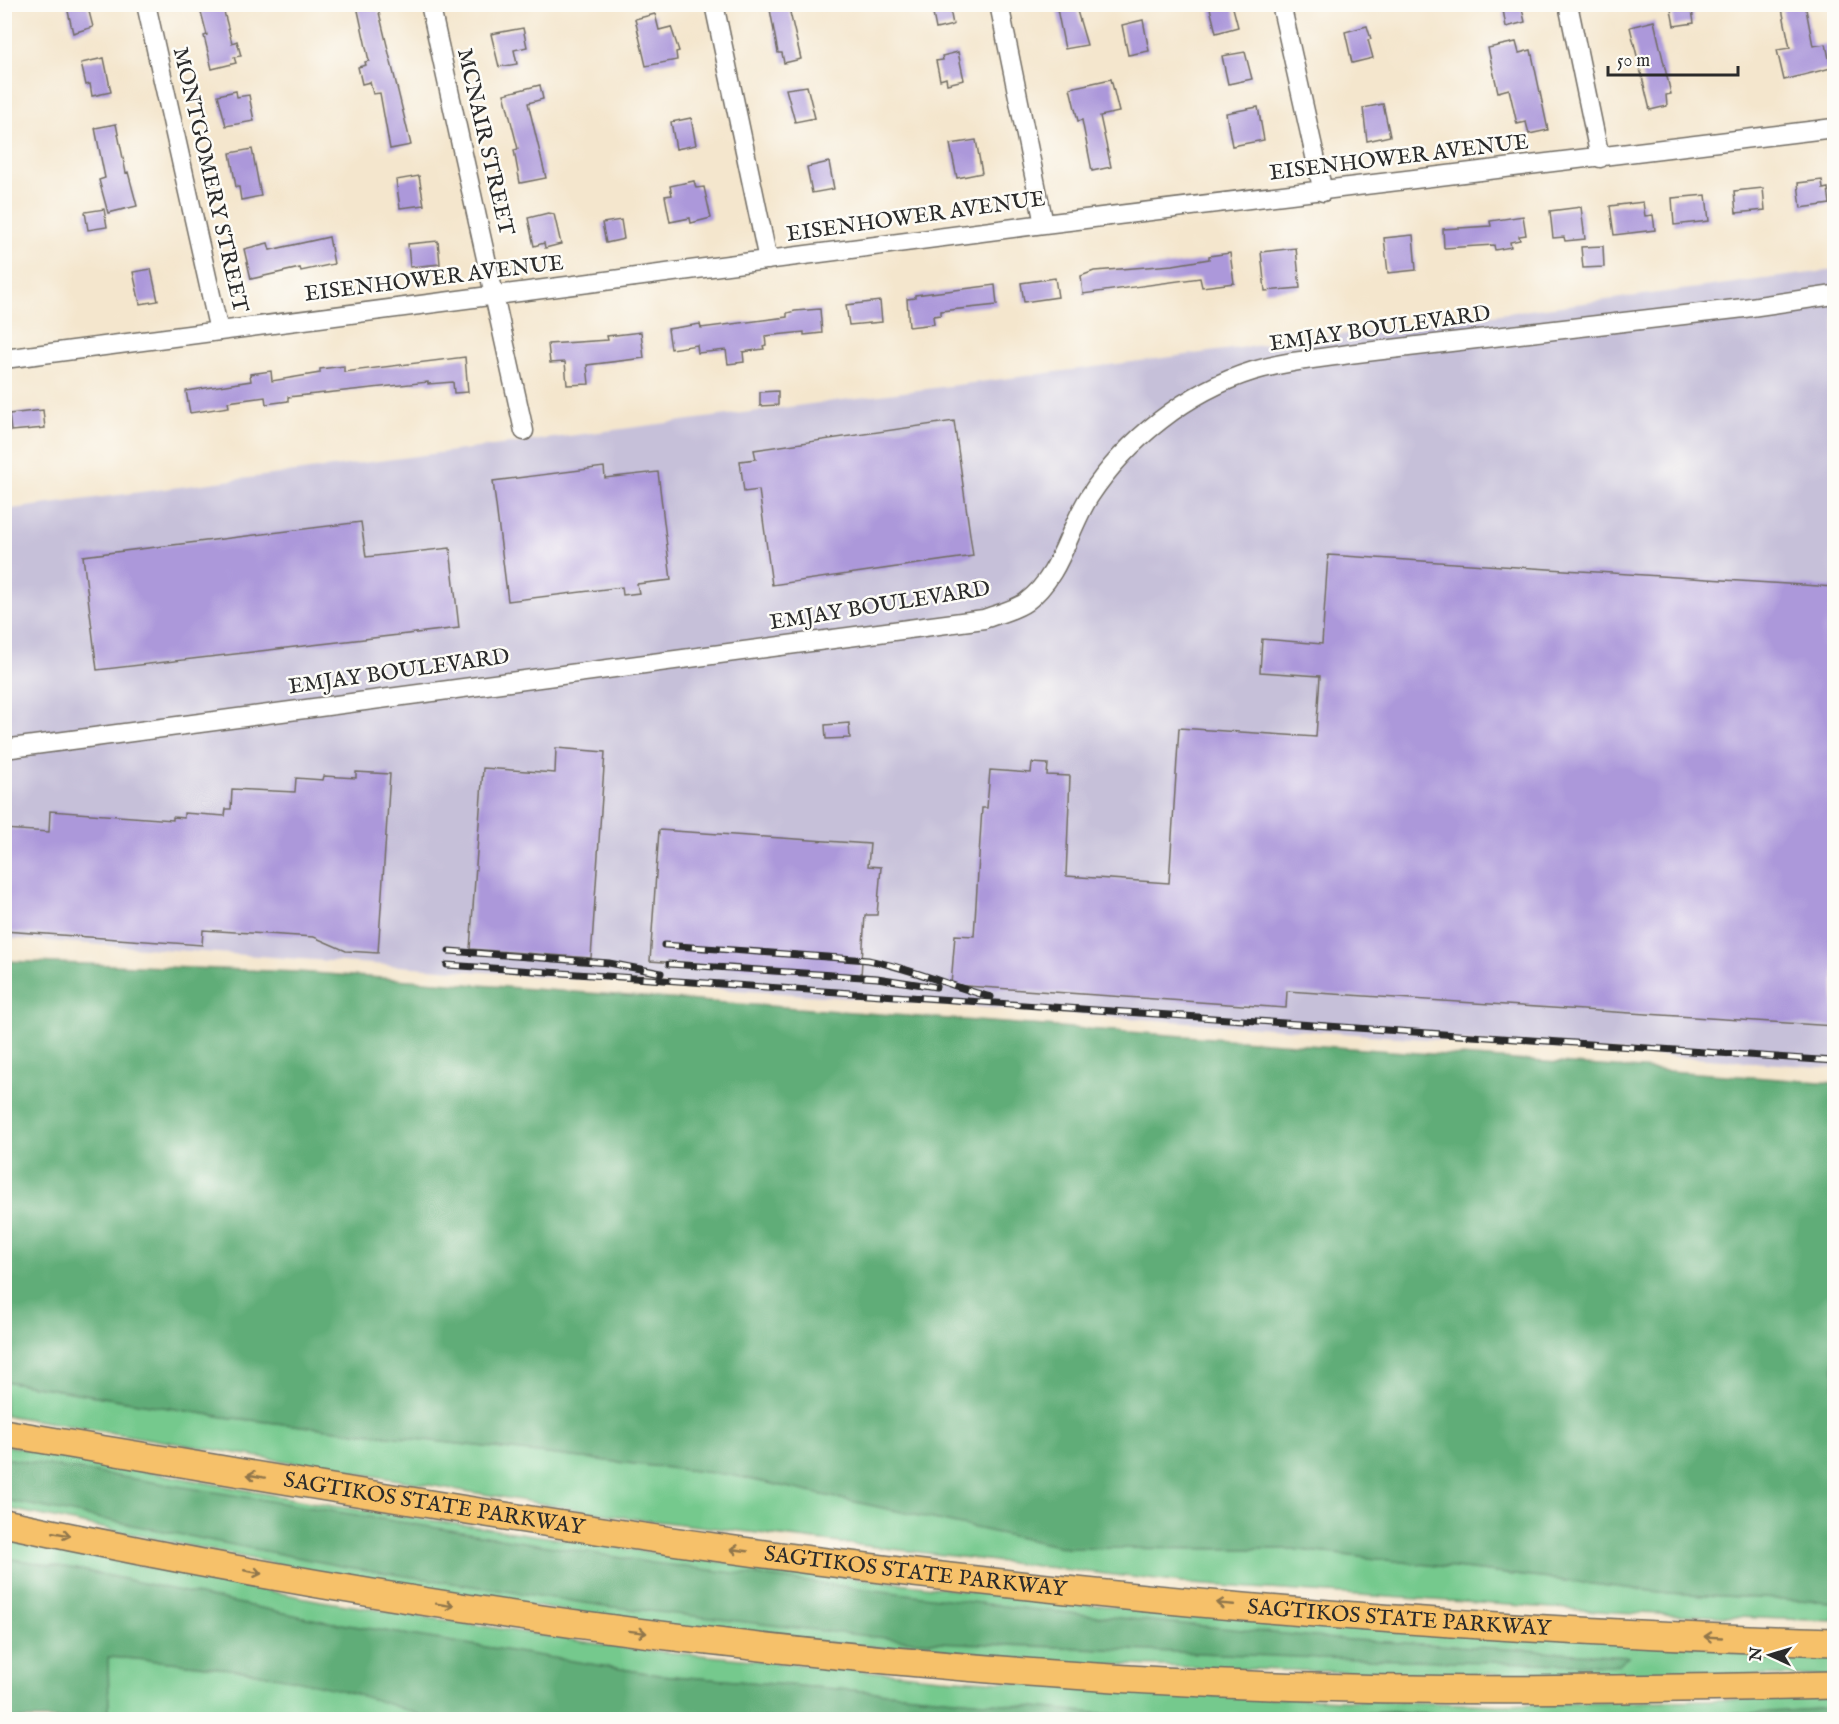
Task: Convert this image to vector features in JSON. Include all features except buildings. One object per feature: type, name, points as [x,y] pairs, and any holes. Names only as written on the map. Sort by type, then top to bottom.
[{"type":"highway","name":"SAGTIKOS STATE PARKWAY","points":[[4,1433],[520,1519],[812,1560],[1046,1587],[1344,1615],[1530,1628],[1834,1642]]},
{"type":"highway","points":[[4,1523],[318,1585],[474,1610],[789,1650],[937,1664],[1227,1684],[1406,1689],[1554,1690],[1834,1685]]},
{"type":"street","name":"MONTGOMERY STREET","points":[[146,4],[219,331]]},
{"type":"street","name":"MCNAIR STREET","points":[[430,4],[524,431]]},
{"type":"street","points":[[714,4],[768,260]]},
{"type":"street","points":[[999,4],[1044,224]]},
{"type":"street","points":[[1281,4],[1323,192]]},
{"type":"street","points":[[1568,4],[1600,158]]},
{"type":"street","name":"EISENHOWER AVENUE","points":[[4,359],[1044,224],[1323,192],[1834,128]]},
{"type":"street","name":"EMJAY BOULEVARD","points":[[4,748],[984,619],[1025,603],[1049,579],[1088,499],[1118,459],[1160,421],[1203,392],[1253,371],[1347,354],[1744,308],[1834,295]]},
{"type":"shaded area","points":[[1834,270],[1834,1068],[5,938],[4,510]]},
{"type":"green space","points":[[4,961],[298,972],[1834,1083],[1834,1602],[1669,1593],[1292,1549],[1067,1548],[731,1475],[224,1417],[5,1381]]},
{"type":"green space","points":[[4,1381],[224,1417],[731,1475],[1067,1548],[1292,1549],[1669,1593],[1834,1602],[1834,1621],[1613,1612],[1191,1584],[629,1518],[5,1415]]},
{"type":"green space","points":[[4,1445],[326,1505],[698,1559],[1066,1603],[1834,1655],[1834,1676],[1410,1674],[1064,1663],[698,1632],[315,1572],[5,1508]]},
{"type":"green space","points":[[4,1458],[653,1563],[1028,1609],[1335,1639],[1629,1656],[1618,1665],[1320,1658],[912,1641],[605,1606],[341,1566],[5,1500]]},
{"type":"green space","points":[[4,1539],[321,1601],[624,1648],[941,1678],[1222,1696],[1498,1705],[1834,1697],[1834,1708],[1659,1720],[1499,1720],[1392,1712],[1157,1720],[913,1695],[659,1675],[322,1621],[76,1569],[5,1558]]},
{"type":"green space","points":[[5,1558],[76,1569],[322,1621],[659,1675],[913,1695],[1157,1719],[431,1719],[353,1693],[272,1676],[190,1664],[108,1657],[109,1713],[126,1719],[5,1719]]},
{"type":"green space","points":[[108,1657],[190,1664],[272,1676],[353,1693],[431,1719],[126,1719],[109,1713]]},
{"type":"green space","points":[[1834,1708],[1834,1719],[1659,1719]]},
{"type":"green space","points":[[1392,1712],[1499,1719],[1199,1719]]},
{"type":"railway","points":[[664,945],[868,960],[991,997]]},
{"type":"railway","points":[[449,951],[609,963],[661,973]]},
{"type":"railway","points":[[669,964],[877,978],[936,987]]},
{"type":"railway","points":[[447,965],[1834,1061]]}]
